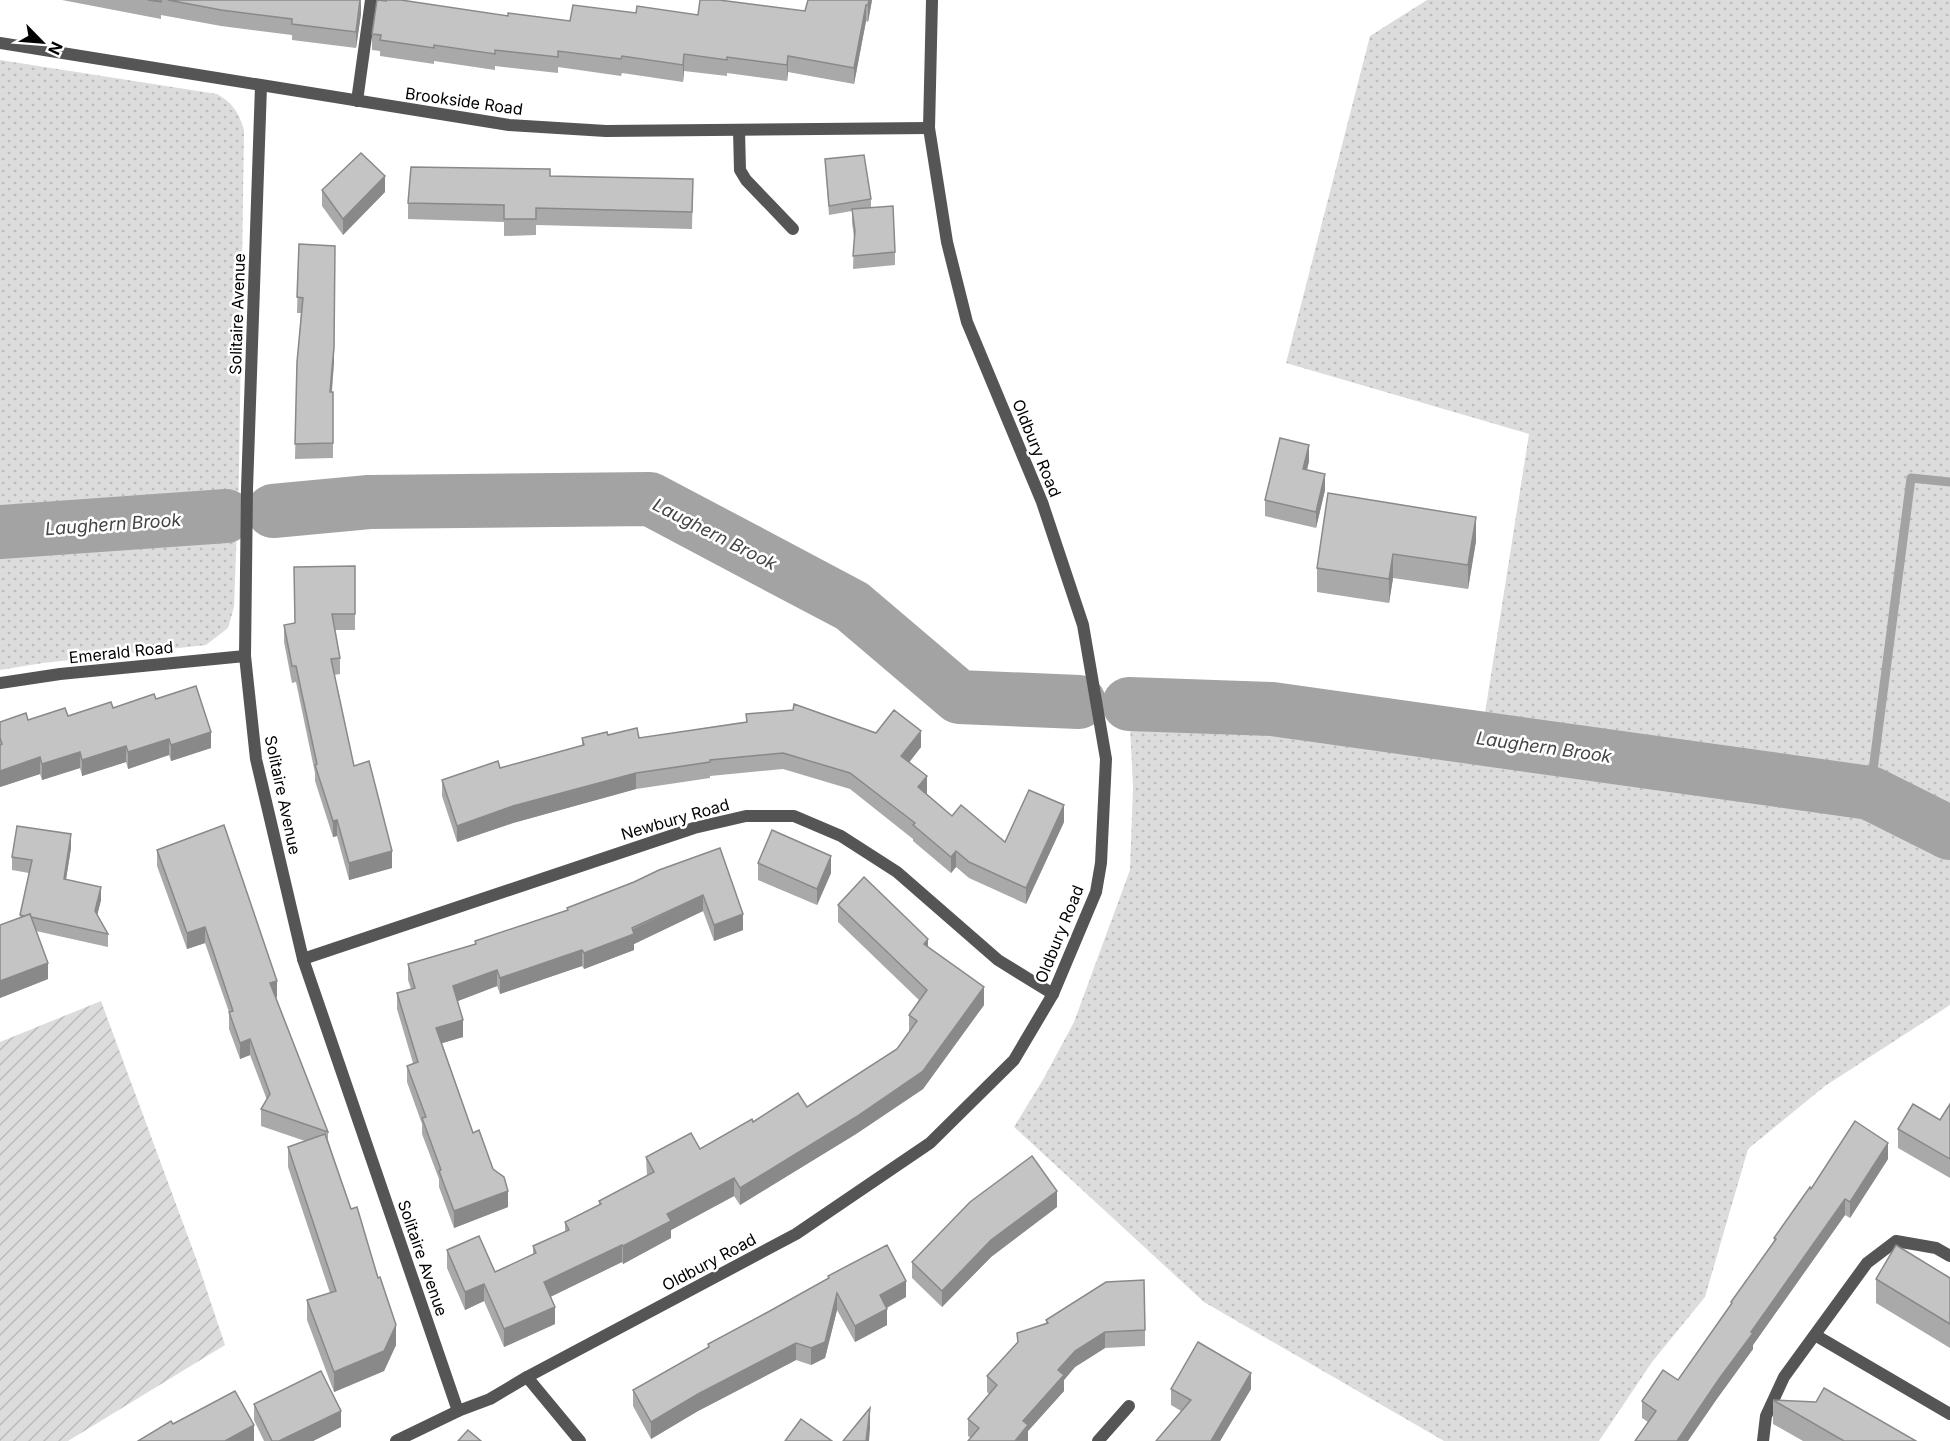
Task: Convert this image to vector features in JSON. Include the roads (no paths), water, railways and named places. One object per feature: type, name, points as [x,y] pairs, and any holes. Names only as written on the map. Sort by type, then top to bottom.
[{"type":"street","points":[[357,101],[371,0]]},
{"type":"street","name":"Oldbury Road","points":[[396,1441],[458,1411],[490,1399],[796,1234],[930,1143],[1014,1060],[1053,993],[1096,892],[1101,863],[1106,759],[1083,625],[1042,502],[968,322],[947,242],[928,128],[932,0]]},
{"type":"street","name":"Brookside Road","points":[[0,43],[509,125],[606,131],[928,128]]},
{"type":"street","name":"Solitaire Avenue","points":[[261,86],[247,489],[245,656],[256,759],[303,959],[458,1411]]},
{"type":"street","points":[[739,130],[740,170],[746,180],[793,229]]},
{"type":"street","name":"Emerald Road","points":[[0,683],[60,674],[245,656]]},
{"type":"street","name":"Newbury Road","points":[[303,959],[694,828],[746,816],[794,816],[841,836],[897,872],[998,960],[1053,993]]},
{"type":"street","points":[[1763,1441],[1766,1416],[1784,1377],[1867,1263],[1896,1241],[1936,1248],[1950,1256]]},
{"type":"street","points":[[1815,1335],[1950,1414]]},
{"type":"street","points":[[528,1377],[580,1441]]},
{"type":"street","points":[[1098,1441],[1129,1406]]},
{"type":"waterway","points":[[1870,793],[1911,478],[1950,482]]},
{"type":"waterway","name":"Laughern Brook","points":[[273,511],[369,502],[650,499],[852,606],[959,697],[1079,702]]},
{"type":"waterway","name":"Laughern Brook","points":[[0,532],[226,516]]},
{"type":"waterway","name":"Laughern Brook","points":[[1129,704],[1272,709],[1870,793],[1950,833]]}]
